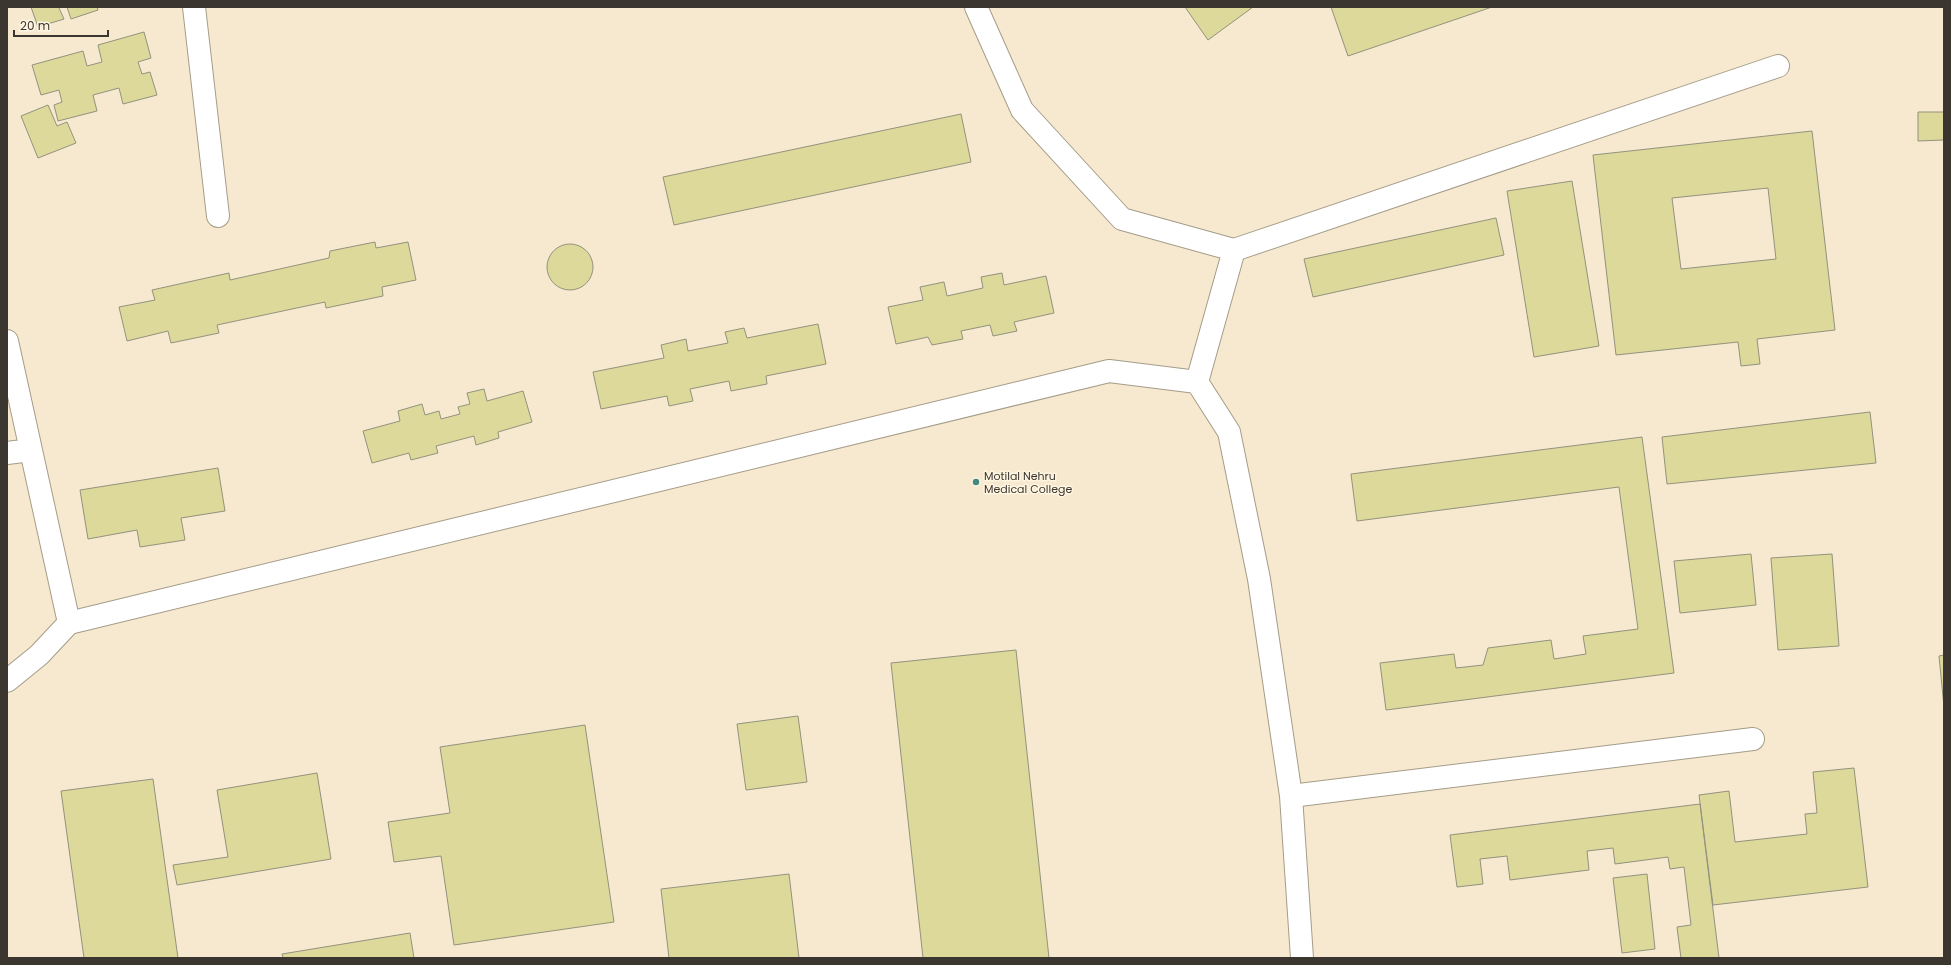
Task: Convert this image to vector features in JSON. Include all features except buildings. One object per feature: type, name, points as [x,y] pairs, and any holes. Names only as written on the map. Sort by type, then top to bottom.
[{"type":"street","points":[[194,7],[218,216]]},
{"type":"street","points":[[976,7],[1022,110],[1122,219],[1234,250],[1778,66]]},
{"type":"street","points":[[1234,250],[1198,382],[1230,432],[1259,579],[1291,796],[1302,958]]},
{"type":"street","points":[[7,341],[69,623]]},
{"type":"street","points":[[7,681],[39,655],[69,623],[1109,371],[1198,382]]},
{"type":"street","points":[[7,453],[31,450]]},
{"type":"street","points":[[1291,796],[1753,739]]},
{"type":"shaded area","name":"Motilal Nehru Medical College","points":[[7,7],[1944,7],[1944,958],[7,958]]},
{"type":"place","name":"Motilal Nehru Medical College","points":[[976,482]]}]
